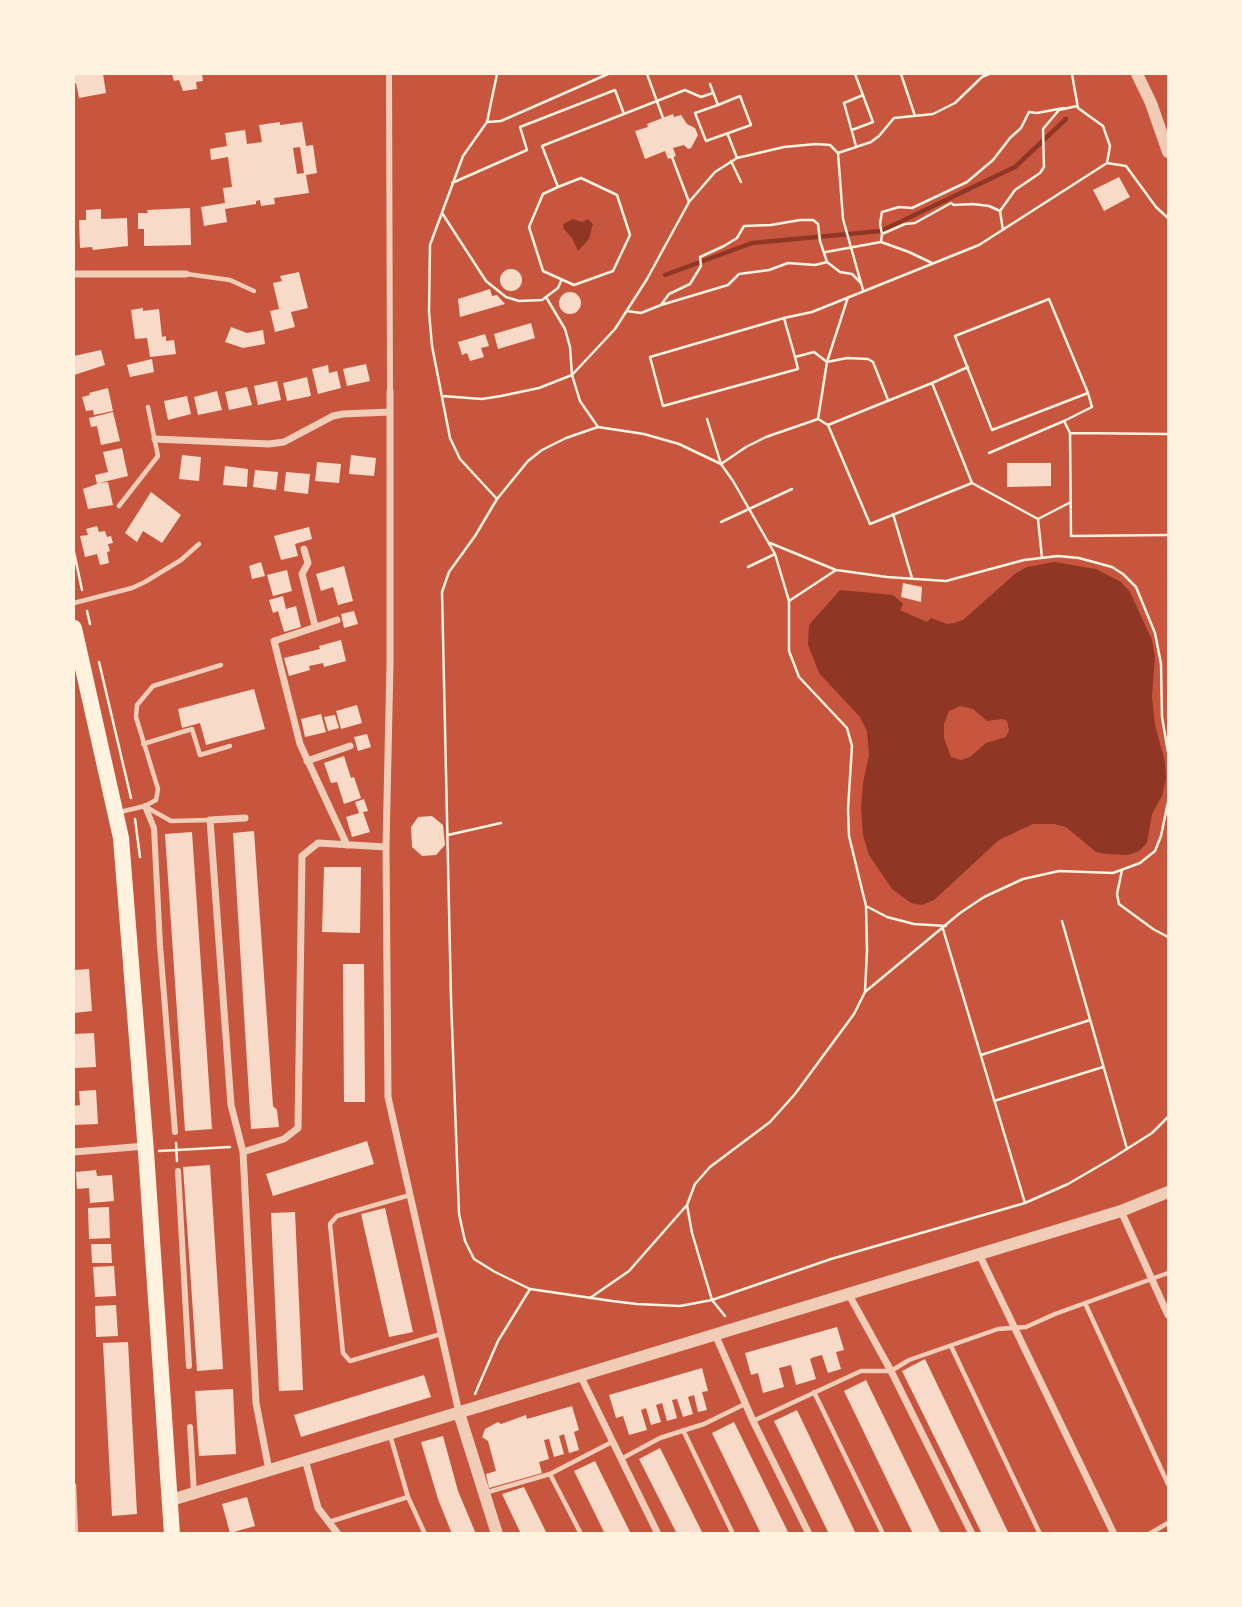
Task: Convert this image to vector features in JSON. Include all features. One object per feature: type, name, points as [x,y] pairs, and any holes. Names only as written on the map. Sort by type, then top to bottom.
[{"type":"main road","points":[[74,628],[121,838],[172,1534]]},
{"type":"street","points":[[389,74],[390,664],[386,848],[388,1097],[441,1334],[496,1534]]},
{"type":"street","points":[[1137,74],[1151,103],[1168,152]]},
{"type":"street","points":[[74,274],[186,274]]},
{"type":"street","points":[[155,439],[269,444],[284,442],[333,416],[390,412]]},
{"type":"street","points":[[304,549],[308,563],[302,574],[315,626]]},
{"type":"street","points":[[337,620],[274,641],[300,744],[347,845]]},
{"type":"street","points":[[307,761],[350,746]]},
{"type":"street","points":[[145,806],[154,828],[175,1132]]},
{"type":"street","points":[[245,818],[210,820],[231,1105],[243,1149],[256,1403],[269,1470]]},
{"type":"street","points":[[243,1149],[284,1139],[298,1128],[302,856],[318,843],[386,848]]},
{"type":"street","points":[[74,1152],[145,1146]]},
{"type":"street","points":[[178,1171],[189,1366]]},
{"type":"street","points":[[168,1501],[1121,1211],[1168,1192]]},
{"type":"street","points":[[1121,1211],[1168,1315]]},
{"type":"street","points":[[979,1254],[1114,1534]]},
{"type":"street","points":[[848,1293],[891,1371],[972,1534]]},
{"type":"street","points":[[715,1334],[753,1421],[809,1534]]},
{"type":"street","points":[[580,1376],[658,1534]]},
{"type":"street","points":[[190,1427],[194,1493]]},
{"type":"street","points":[[304,1459],[318,1508],[338,1534]]},
{"type":"lane","points":[[186,274],[230,280],[254,291]]},
{"type":"lane","points":[[119,506],[158,456],[148,407]]},
{"type":"lane","points":[[74,603],[145,582],[181,560],[199,544]]},
{"type":"lane","points":[[115,813],[145,806],[156,800],[159,789],[136,717],[137,705],[144,695],[153,686],[221,665]]},
{"type":"lane","points":[[143,744],[192,729],[200,755],[230,746]]},
{"type":"lane","points":[[145,806],[171,821],[210,820]]},
{"type":"lane","points":[[410,1195],[337,1216],[330,1224],[343,1353],[350,1362],[441,1334]]},
{"type":"lane","points":[[753,1421],[862,1371],[891,1371],[909,1360],[998,1329],[1026,1326],[1168,1273]]},
{"type":"lane","points":[[1085,1303],[1168,1484]]},
{"type":"lane","points":[[951,1346],[1040,1534]]},
{"type":"lane","points":[[814,1392],[883,1534]]},
{"type":"lane","points":[[621,1458],[660,1438],[704,1424],[746,1404]]},
{"type":"lane","points":[[683,1430],[733,1534]]},
{"type":"lane","points":[[390,1434],[408,1497],[425,1534]]},
{"type":"lane","points":[[483,1494],[550,1474],[612,1441]]},
{"type":"lane","points":[[550,1474],[581,1534]]},
{"type":"lane","points":[[74,1485],[76,1534]]},
{"type":"lane","points":[[329,1522],[408,1497]]},
{"type":"lane","points":[[1149,1534],[1168,1523]]},
{"type":"path","points":[[497,74],[487,122],[463,156],[430,245],[429,312],[450,439],[460,459],[497,499]]},
{"type":"path","points":[[487,122],[501,121],[608,74]]},
{"type":"path","points":[[647,74],[663,118]]},
{"type":"path","points":[[852,130],[873,122],[855,74]]},
{"type":"path","points":[[901,74],[915,116]]},
{"type":"path","points":[[838,153],[871,142],[894,118],[933,114],[956,103],[982,77],[989,74]]},
{"type":"path","points":[[1072,74],[1077,106],[1103,126],[1110,146],[1107,163]]},
{"type":"path","points":[[710,84],[718,104]]},
{"type":"path","points":[[452,183],[527,150],[520,127],[615,90],[624,114]]},
{"type":"path","points":[[558,187],[542,146],[685,90],[701,97],[713,93]]},
{"type":"path","points":[[856,146],[844,103],[863,95]]},
{"type":"path","points":[[740,96],[751,125],[706,141],[695,113],[718,104],[740,96]]},
{"type":"path","points":[[881,243],[882,212],[900,207],[912,208],[977,175],[1021,128],[1030,112],[1077,106]]},
{"type":"path","points":[[1003,230],[1000,211],[1015,190],[1040,173],[1044,167],[1043,129],[1059,110],[1064,108]]},
{"type":"path","points":[[728,134],[737,158]]},
{"type":"path","points":[[441,396],[482,399],[501,396],[539,388],[572,375],[615,329],[689,202],[715,173],[737,158],[816,144],[830,145],[838,153],[844,219],[863,290]]},
{"type":"path","points":[[672,157],[689,202]]},
{"type":"path","points":[[731,161],[741,182]]},
{"type":"path","points":[[784,318],[798,369],[663,406],[650,357],[784,318],[812,312],[979,245],[1107,163],[1126,166],[1156,207],[1168,218]]},
{"type":"path","points":[[581,178],[617,195],[631,235],[613,271],[574,285],[543,271],[529,227],[543,194],[558,187],[581,178]]},
{"type":"path","points":[[883,234],[915,223],[951,202],[954,205],[989,206],[1000,211]]},
{"type":"path","points":[[442,213],[486,281],[506,297],[531,302],[547,297],[558,288],[561,281]]},
{"type":"path","points":[[661,305],[670,294],[690,284],[701,266],[700,257],[737,238],[744,226],[813,220],[818,224],[827,262]]},
{"type":"path","points":[[825,252],[881,243],[909,251],[932,263]]},
{"type":"path","points":[[626,311],[641,313],[728,285],[739,274],[769,271],[788,263],[816,265],[827,262],[840,272],[852,274],[861,284]]},
{"type":"path","points":[[547,297],[565,329],[570,347],[572,375],[580,401],[598,427]]},
{"type":"path","points":[[818,419],[827,362],[848,297]]},
{"type":"path","points":[[989,453],[1092,407],[1088,393],[1049,299],[955,336],[992,430],[1088,393]]},
{"type":"path","points":[[795,357],[814,352],[827,362],[848,358],[867,359],[873,362],[888,400]]},
{"type":"path","points":[[828,425],[968,368]]},
{"type":"path","points":[[932,383],[972,484],[1038,519]]},
{"type":"path","points":[[707,419],[721,464],[750,508],[775,554],[789,601],[789,651],[799,677],[847,728],[850,737],[849,836],[866,906],[865,992]]},
{"type":"path","points":[[818,419],[828,425],[870,524],[972,484]]},
{"type":"path","points":[[721,464],[766,437],[818,419]]},
{"type":"path","points":[[1064,421],[1070,433],[1071,536],[1168,535]]},
{"type":"path","points":[[721,464],[679,444],[644,434],[598,427],[566,438],[541,450],[527,461],[497,499],[449,572],[442,592],[459,1214],[465,1241],[474,1259],[530,1289],[637,1304],[680,1306],[712,1300],[843,1255],[1025,1203],[1068,1184],[1127,1149],[1152,1133],[1168,1117]]},
{"type":"path","points":[[1070,433],[1168,434]]},
{"type":"path","points":[[721,522],[792,489]]},
{"type":"path","points":[[1038,519],[1070,503]]},
{"type":"path","points":[[893,514],[912,579]]},
{"type":"path","points":[[1038,519],[1042,558]]},
{"type":"path","points":[[769,542],[836,570],[912,579],[946,581],[1024,560],[1042,558],[1079,558],[1112,568],[1136,587],[1156,633],[1161,664],[1162,717],[1168,752]]},
{"type":"path","points":[[748,567],[775,554]]},
{"type":"path","points":[[789,601],[836,570]]},
{"type":"path","points":[[590,1298],[629,1271],[687,1205],[695,1184],[710,1167],[770,1122],[839,1038],[865,992],[960,913],[984,897],[1023,879],[1059,871],[1113,873],[1140,863],[1154,851],[1161,836],[1168,802]]},
{"type":"path","points":[[448,835],[500,823]]},
{"type":"path","points":[[1122,869],[1117,894],[1119,904],[1168,937]]},
{"type":"path","points":[[866,906],[887,917],[914,925],[945,927]]},
{"type":"path","points":[[1062,921],[1127,1149]]},
{"type":"path","points":[[945,927],[1025,1203]]},
{"type":"path","points":[[981,1055],[1090,1020]]},
{"type":"path","points":[[994,1101],[1103,1067]]},
{"type":"path","points":[[176,1150],[243,1149]]},
{"type":"path","points":[[687,1205],[692,1233],[712,1300],[735,1328]]},
{"type":"path","points":[[463,1412],[498,1341],[530,1289]]},
{"type":"shaded area","points":[[573,219],[582,222],[588,219],[593,224],[589,239],[578,251],[563,224]]},
{"type":"shaded area","points":[[1054,562],[1096,569],[1121,582],[1130,592],[1152,640],[1155,656],[1152,697],[1166,779],[1162,796],[1152,814],[1147,843],[1139,851],[1128,855],[1107,854],[1096,852],[1066,827],[1033,824],[999,840],[934,900],[922,905],[911,903],[892,889],[869,855],[863,835],[861,809],[869,755],[867,731],[860,717],[819,673],[808,645],[809,625],[840,590],[893,595],[903,604],[900,610],[927,622],[931,618],[947,624],[954,623],[963,620],[1016,573],[1027,567]],"holes":[[[960,706],[973,709],[987,721],[1007,721],[1009,730],[1006,737],[986,743],[970,757],[961,760],[951,757],[944,738],[944,724],[949,711]]]},
{"type":"building","points":[[74,74],[103,74],[106,93],[79,98]]},
{"type":"building","points":[[172,74],[202,74],[203,81],[196,82],[197,89],[183,91],[179,80],[174,81]]},
{"type":"building","points":[[673,114],[674,117],[681,115],[687,124],[695,128],[698,135],[691,148],[688,149],[684,145],[673,148],[676,156],[668,159],[665,151],[645,159],[635,131]]},
{"type":"building","points":[[302,122],[306,146],[313,145],[317,173],[306,175],[309,193],[274,198],[275,204],[261,206],[260,200],[256,201],[256,204],[225,209],[227,222],[204,226],[201,207],[225,203],[223,188],[232,187],[228,157],[211,160],[210,149],[227,146],[225,133],[245,130],[247,144],[262,142],[259,125]],"holes":[[[300,147],[304,173],[297,174],[293,148]]]},
{"type":"building","points":[[1119,177],[1130,197],[1104,211],[1093,190]]},
{"type":"building","points":[[190,208],[191,245],[144,246],[144,229],[138,229],[138,213],[148,213],[147,210]]},
{"type":"building","points":[[101,209],[101,219],[127,218],[128,246],[93,250],[92,247],[80,248],[79,220],[86,220],[86,210]]},
{"type":"building","points":[[511,269],[519,272],[522,280],[519,288],[511,291],[503,288],[500,280],[503,272]]},
{"type":"building","points":[[299,272],[308,308],[291,312],[295,327],[275,332],[270,311],[279,309],[273,283],[282,281],[280,276]]},
{"type":"building","points":[[490,289],[492,296],[497,295],[505,304],[460,317],[458,299]]},
{"type":"building","points":[[570,292],[578,295],[581,303],[578,311],[570,314],[562,311],[559,303],[562,295]]},
{"type":"building","points":[[143,308],[143,311],[159,309],[162,337],[166,336],[166,341],[174,340],[176,354],[150,357],[147,338],[135,339],[131,310]]},
{"type":"building","points":[[531,323],[535,338],[498,349],[494,334]]},
{"type":"building","points":[[231,327],[247,333],[263,330],[265,344],[243,348],[225,342]]},
{"type":"building","points":[[485,334],[489,346],[481,348],[484,357],[470,361],[467,353],[462,355],[458,342]]},
{"type":"building","points":[[101,350],[105,365],[74,375],[74,356]]},
{"type":"building","points":[[152,359],[154,372],[130,377],[127,365]]},
{"type":"building","points":[[366,364],[370,381],[347,386],[343,369]]},
{"type":"building","points":[[328,365],[329,373],[337,371],[341,388],[318,394],[312,369]]},
{"type":"building","points":[[307,377],[311,396],[287,401],[283,383]]},
{"type":"building","points":[[277,381],[281,400],[258,405],[254,386]]},
{"type":"building","points":[[247,387],[252,405],[229,410],[225,392]]},
{"type":"building","points":[[108,388],[113,411],[94,415],[93,410],[86,411],[82,397]]},
{"type":"building","points":[[217,391],[222,410],[198,415],[194,397]]},
{"type":"building","points":[[187,396],[191,414],[168,420],[164,401]]},
{"type":"building","points":[[113,412],[120,441],[101,445],[97,426],[91,427],[89,418]]},
{"type":"building","points":[[122,448],[128,476],[99,483],[108,482],[113,505],[88,509],[83,489],[97,484],[95,475],[108,472],[103,452]]},
{"type":"building","points":[[182,455],[201,457],[199,481],[179,479]]},
{"type":"building","points":[[351,455],[376,458],[374,476],[349,474]]},
{"type":"building","points":[[317,462],[341,464],[339,483],[315,481]]},
{"type":"building","points":[[1007,463],[1051,463],[1051,486],[1007,487]]},
{"type":"building","points":[[225,466],[248,469],[247,487],[223,485]]},
{"type":"building","points":[[255,470],[278,472],[276,490],[253,487]]},
{"type":"building","points":[[286,472],[310,474],[308,494],[284,491]]},
{"type":"building","points":[[151,492],[181,515],[162,543],[143,531],[137,542],[125,533]]},
{"type":"building","points":[[97,526],[99,532],[105,531],[107,537],[111,536],[113,543],[108,544],[109,563],[100,565],[97,554],[85,557],[80,536],[88,535],[86,529]]},
{"type":"building","points":[[309,527],[312,539],[295,544],[298,556],[281,560],[274,536]]},
{"type":"building","points":[[261,562],[265,576],[252,579],[249,566]]},
{"type":"building","points":[[344,566],[353,601],[338,605],[333,587],[321,591],[316,574]]},
{"type":"building","points":[[287,570],[292,591],[273,596],[267,575]]},
{"type":"building","points":[[903,583],[922,587],[921,602],[901,597]]},
{"type":"building","points":[[283,596],[286,609],[296,606],[301,627],[284,632],[278,611],[273,613],[269,600]]},
{"type":"building","points":[[354,611],[358,624],[344,628],[341,614]]},
{"type":"building","points":[[341,640],[346,661],[324,667],[323,663],[309,666],[310,670],[289,676],[284,658],[320,649],[319,646]]},
{"type":"building","points":[[254,689],[265,729],[206,745],[200,723],[182,728],[178,709]]},
{"type":"building","points":[[357,705],[362,723],[341,729],[336,711]]},
{"type":"building","points":[[321,714],[326,732],[305,737],[301,719]]},
{"type":"building","points":[[335,715],[339,728],[328,731],[324,717]]},
{"type":"building","points":[[367,734],[371,747],[358,751],[354,737]]},
{"type":"building","points":[[344,756],[361,798],[344,804],[337,782],[331,783],[324,763]]},
{"type":"building","points":[[364,799],[368,811],[363,812],[370,832],[352,837],[346,817],[359,813],[355,802]]},
{"type":"building","points":[[432,816],[443,825],[445,845],[436,855],[422,856],[412,847],[411,827],[418,817]]},
{"type":"building","points":[[254,831],[273,1106],[277,1110],[279,1127],[251,1129],[233,833]]},
{"type":"building","points":[[192,832],[212,1129],[185,1131],[165,834]]},
{"type":"building","points":[[324,867],[361,867],[360,933],[322,932]]},
{"type":"building","points":[[343,964],[364,964],[365,1102],[344,1102]]},
{"type":"building","points":[[89,969],[92,1011],[74,1013],[74,970]]},
{"type":"building","points":[[94,1033],[96,1067],[75,1068],[74,1034]]},
{"type":"building","points":[[96,1090],[98,1124],[74,1125],[74,1106],[80,1105],[79,1091]]},
{"type":"building","points":[[367,1141],[374,1164],[273,1196],[266,1174]]},
{"type":"building","points":[[210,1165],[223,1369],[197,1371],[183,1167]]},
{"type":"building","points":[[96,1170],[97,1176],[112,1175],[114,1201],[90,1203],[89,1188],[77,1189],[76,1172]]},
{"type":"building","points":[[109,1207],[110,1238],[89,1239],[88,1208]]},
{"type":"building","points":[[385,1208],[413,1332],[389,1337],[361,1214]]},
{"type":"building","points":[[295,1212],[303,1390],[279,1391],[271,1213]]},
{"type":"building","points":[[91,1244],[111,1244],[112,1263],[92,1263]]},
{"type":"building","points":[[114,1266],[116,1296],[95,1297],[93,1267]]},
{"type":"building","points":[[116,1305],[118,1336],[96,1337],[95,1306]]},
{"type":"building","points":[[837,1327],[844,1350],[836,1352],[841,1369],[828,1373],[822,1355],[814,1357],[810,1359],[816,1379],[796,1385],[791,1365],[779,1368],[784,1387],[763,1393],[758,1373],[751,1375],[745,1353]]},
{"type":"building","points":[[128,1342],[137,1514],[112,1516],[103,1343]]},
{"type":"building","points":[[925,1359],[1009,1534],[982,1534],[902,1371]]},
{"type":"building","points":[[702,1368],[708,1391],[702,1392],[707,1410],[698,1412],[694,1395],[688,1397],[693,1414],[683,1417],[677,1399],[672,1400],[677,1418],[667,1421],[662,1403],[656,1405],[661,1422],[651,1425],[646,1408],[641,1410],[647,1430],[629,1435],[623,1416],[616,1418],[609,1395]]},
{"type":"building","points":[[424,1375],[431,1397],[301,1437],[294,1415]]},
{"type":"building","points":[[866,1380],[941,1534],[913,1534],[844,1391]]},
{"type":"building","points":[[233,1389],[236,1454],[199,1456],[195,1391]]},
{"type":"building","points":[[572,1406],[579,1430],[574,1432],[579,1450],[569,1453],[564,1434],[559,1436],[564,1454],[554,1457],[549,1439],[544,1440],[549,1459],[539,1462],[542,1473],[489,1488],[486,1474],[496,1471],[488,1441],[482,1437],[485,1429],[498,1422],[501,1424],[526,1415],[527,1419]]},
{"type":"building","points":[[797,1410],[856,1534],[829,1534],[774,1421]]},
{"type":"building","points":[[734,1422],[789,1534],[761,1534],[712,1433]]},
{"type":"building","points":[[443,1436],[458,1491],[476,1534],[452,1534],[438,1499],[421,1442]]},
{"type":"building","points":[[660,1448],[703,1534],[677,1534],[639,1459]]},
{"type":"building","points":[[595,1461],[631,1534],[605,1534],[574,1471]]},
{"type":"building","points":[[524,1487],[547,1534],[521,1534],[502,1494]]},
{"type":"building","points":[[247,1497],[255,1526],[230,1533],[222,1504]]},
{"type":"waterway","points":[[665,275],[752,243],[881,231],[1015,167],[1066,119]]}]
